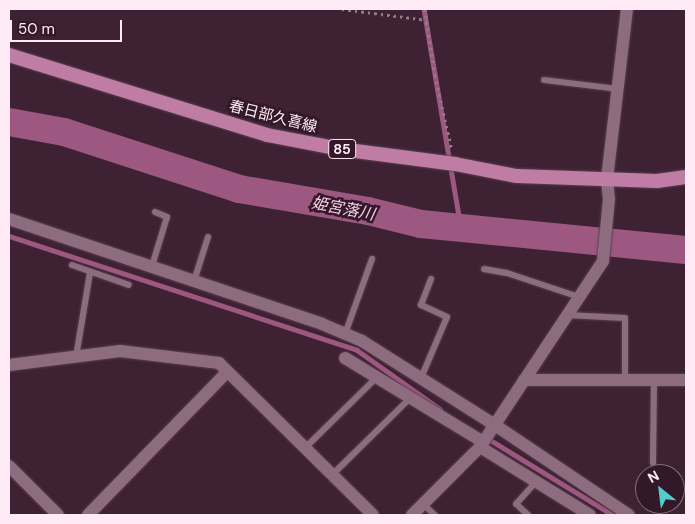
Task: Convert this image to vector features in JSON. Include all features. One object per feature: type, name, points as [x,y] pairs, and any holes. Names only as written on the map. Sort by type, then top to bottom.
[{"type":"main road","name":"春日部久喜線","points":[[9,54],[267,135],[340,149],[455,164],[517,176],[657,182],[686,177]]},
{"type":"street","points":[[412,515],[482,444],[603,261],[609,199],[607,179],[627,9]]},
{"type":"street","points":[[9,219],[152,266],[362,341],[422,378],[629,515]]},
{"type":"street","points":[[9,365],[120,351],[219,363],[373,515]]},
{"type":"street","points":[[345,358],[411,397],[590,515]]},
{"type":"street","points":[[88,515],[227,372]]},
{"type":"street","points":[[524,380],[686,380]]},
{"type":"street","points":[[9,466],[58,515]]},
{"type":"lane","points":[[544,80],[618,89]]},
{"type":"lane","points":[[152,266],[167,217],[155,212]]},
{"type":"lane","points":[[194,281],[208,237]]},
{"type":"lane","points":[[345,334],[372,259]]},
{"type":"lane","points":[[72,265],[129,285]]},
{"type":"lane","points":[[484,269],[507,273],[579,297]]},
{"type":"lane","points":[[76,357],[90,272]]},
{"type":"lane","points":[[422,378],[447,317],[421,305],[431,279]]},
{"type":"lane","points":[[567,315],[626,318],[625,380]]},
{"type":"lane","points":[[305,448],[377,377]]},
{"type":"lane","points":[[653,463],[654,380]]},
{"type":"lane","points":[[332,476],[411,397]]},
{"type":"lane","points":[[528,515],[516,504],[537,481]]},
{"type":"lane","points":[[423,504],[434,515]]},
{"type":"path","points":[[342,9],[427,20]]},
{"type":"path","points":[[426,9],[435,76],[455,164]]},
{"type":"waterway","points":[[424,9],[461,228]]},
{"type":"waterway","name":"姫宮落川","points":[[9,122],[64,132],[239,189],[368,211],[421,224],[686,250]]},
{"type":"waterway","points":[[9,236],[357,350],[440,409]]},
{"type":"waterway","points":[[487,438],[613,515]]}]
